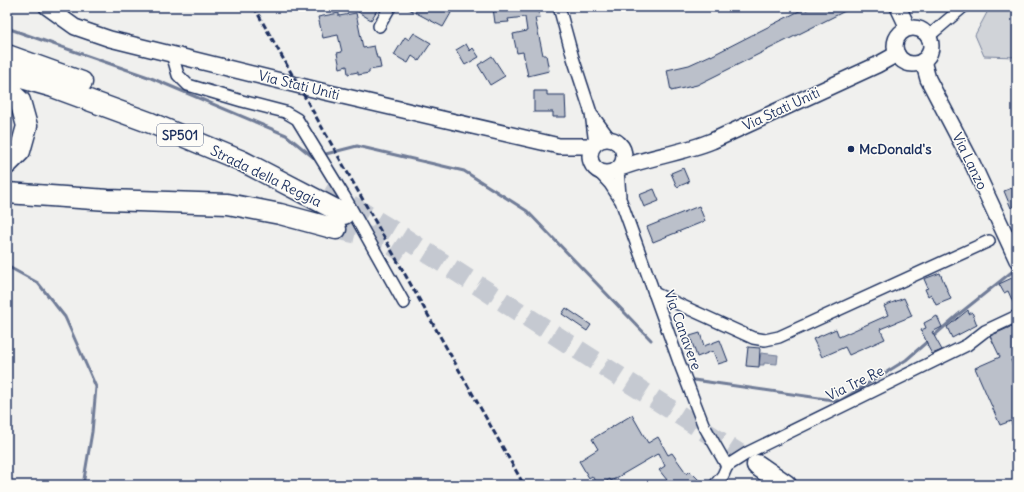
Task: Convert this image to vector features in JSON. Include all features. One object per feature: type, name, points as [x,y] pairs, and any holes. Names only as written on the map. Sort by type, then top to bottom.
[{"type":"highway","points":[[7,54],[101,89]]},
{"type":"highway","name":"SP501","points":[[7,66],[101,89],[249,150],[325,188]]},
{"type":"highway","name":"Strada della Reggia","points":[[7,74],[53,86],[151,123],[242,161],[340,222],[280,214],[228,204],[108,200],[7,192]]},
{"type":"highway","points":[[7,89],[20,101],[27,126],[20,151],[7,164]]},
{"type":"highway","points":[[757,475],[786,485]]},
{"type":"street","name":"Via Stati Uniti","points":[[47,7],[76,27],[110,39],[321,91],[559,146],[594,145]]},
{"type":"street","points":[[379,26],[390,7]]},
{"type":"street","points":[[559,7],[573,58],[591,112],[597,124],[623,150],[624,159],[619,169],[610,173],[596,169],[590,156],[594,145],[591,112]]},
{"type":"street","points":[[898,7],[908,28]]},
{"type":"street","points":[[929,36],[963,7]]},
{"type":"street","points":[[908,28],[922,29],[929,36],[931,50],[923,61],[918,63],[908,63],[897,54],[895,47],[896,39],[901,32],[908,28]]},
{"type":"street","points":[[172,54],[178,75],[188,85],[285,112],[297,119],[344,196],[404,303]]},
{"type":"street","name":"Via Stati Uniti","points":[[619,169],[636,162],[686,151],[712,141],[877,65],[897,54]]},
{"type":"street","name":"Via Lanzo","points":[[923,61],[928,80],[973,165],[1016,258]]},
{"type":"street","points":[[594,145],[601,140],[615,142]]},
{"type":"street","name":"Via Stati Uniti","points":[[615,142],[628,151],[662,157]]},
{"type":"street","name":"Via Stati Uniti","points":[[559,146],[596,169]]},
{"type":"street","name":"Via Canavere","points":[[596,169],[610,184],[621,200],[703,424],[728,466]]},
{"type":"street","name":"Via Canavere","points":[[619,169],[621,200]]},
{"type":"street","points":[[654,293],[753,338],[764,340],[779,338],[989,241]]},
{"type":"street","name":"Via Tre Re","points":[[715,485],[728,466],[749,452],[967,345],[986,331],[1017,316]]},
{"type":"shaded area","points":[[990,7],[1017,7],[1017,57],[984,56],[975,35]]},
{"type":"water","points":[[761,353],[778,355],[777,364],[764,363],[764,365],[759,365]]},
{"type":"building","points":[[350,7],[379,7],[371,20]]},
{"type":"building","points":[[405,7],[440,7],[451,13],[443,27]]},
{"type":"building","points":[[538,7],[540,18],[535,18],[543,55],[546,55],[549,71],[528,76],[523,52],[517,53],[513,34],[527,31],[525,17],[508,19],[509,22],[495,23],[493,8]]},
{"type":"building","points":[[812,7],[853,7],[697,85],[671,91],[667,70],[689,65],[711,56],[805,8],[806,10]]},
{"type":"building","points":[[339,13],[339,16],[356,13],[363,48],[374,46],[381,68],[369,70],[369,73],[358,75],[358,72],[348,74],[347,66],[340,68],[337,53],[342,52],[338,35],[323,38],[318,17]]},
{"type":"building","points":[[414,33],[431,43],[419,61],[412,56],[408,63],[394,55],[405,37],[409,40]]},
{"type":"building","points":[[466,44],[470,51],[473,48],[479,57],[465,65],[456,50]]},
{"type":"building","points":[[492,56],[505,76],[490,85],[478,65]]},
{"type":"building","points":[[534,91],[547,91],[547,95],[565,95],[566,117],[553,117],[553,112],[534,112]]},
{"type":"building","points":[[683,168],[689,182],[677,187],[671,173]]},
{"type":"building","points":[[1017,186],[1017,205],[1011,208],[1004,191]]},
{"type":"building","points":[[654,189],[659,201],[644,207],[639,195]]},
{"type":"building","points":[[699,206],[705,221],[653,242],[647,227]]},
{"type":"building","points":[[940,273],[951,299],[936,305],[931,294],[928,296],[925,289],[928,288],[924,279]]},
{"type":"building","points":[[1014,277],[1017,284],[1016,309],[1008,291],[1004,293],[999,284]]},
{"type":"building","points":[[904,298],[912,316],[880,329],[885,339],[849,355],[845,347],[822,357],[813,339],[836,329],[839,337],[888,315],[884,306]]},
{"type":"building","points":[[566,308],[591,325],[587,331],[562,314]]},
{"type":"building","points":[[968,310],[969,314],[972,312],[977,325],[952,338],[947,327]]},
{"type":"building","points":[[937,316],[942,327],[932,332],[942,350],[932,354],[921,330],[926,328],[924,323]]},
{"type":"building","points":[[1017,324],[1017,358],[1011,360],[1017,374],[1016,436],[1011,421],[1000,425],[975,368],[1000,357],[990,336]]},
{"type":"building","points":[[700,333],[704,346],[720,340],[728,361],[718,364],[713,351],[697,357],[690,336]]},
{"type":"building","points":[[748,347],[760,348],[759,367],[746,366]]},
{"type":"building","points":[[632,415],[648,443],[658,437],[668,455],[672,453],[687,474],[690,471],[704,485],[671,485],[659,470],[665,466],[659,453],[611,481],[610,479],[600,485],[597,485],[592,476],[589,478],[579,461],[598,449],[592,439]]},
{"type":"waterway","points":[[7,28],[151,78],[286,135],[313,157],[317,156]]},
{"type":"waterway","points":[[322,155],[357,146],[464,171],[527,211],[651,340]]},
{"type":"waterway","points":[[7,266],[38,283],[65,317],[96,387],[92,432],[83,485]]},
{"type":"waterway","points":[[694,380],[840,401],[906,360],[959,314],[1013,271]]},
{"type":"tunnel","points":[[325,189],[395,232],[757,465]]},
{"type":"tunnel","points":[[336,229],[384,240],[405,254]]},
{"type":"railway","points":[[254,7],[524,485]]},
{"type":"place","name":"McDonald's","points":[[851,149]]}]
